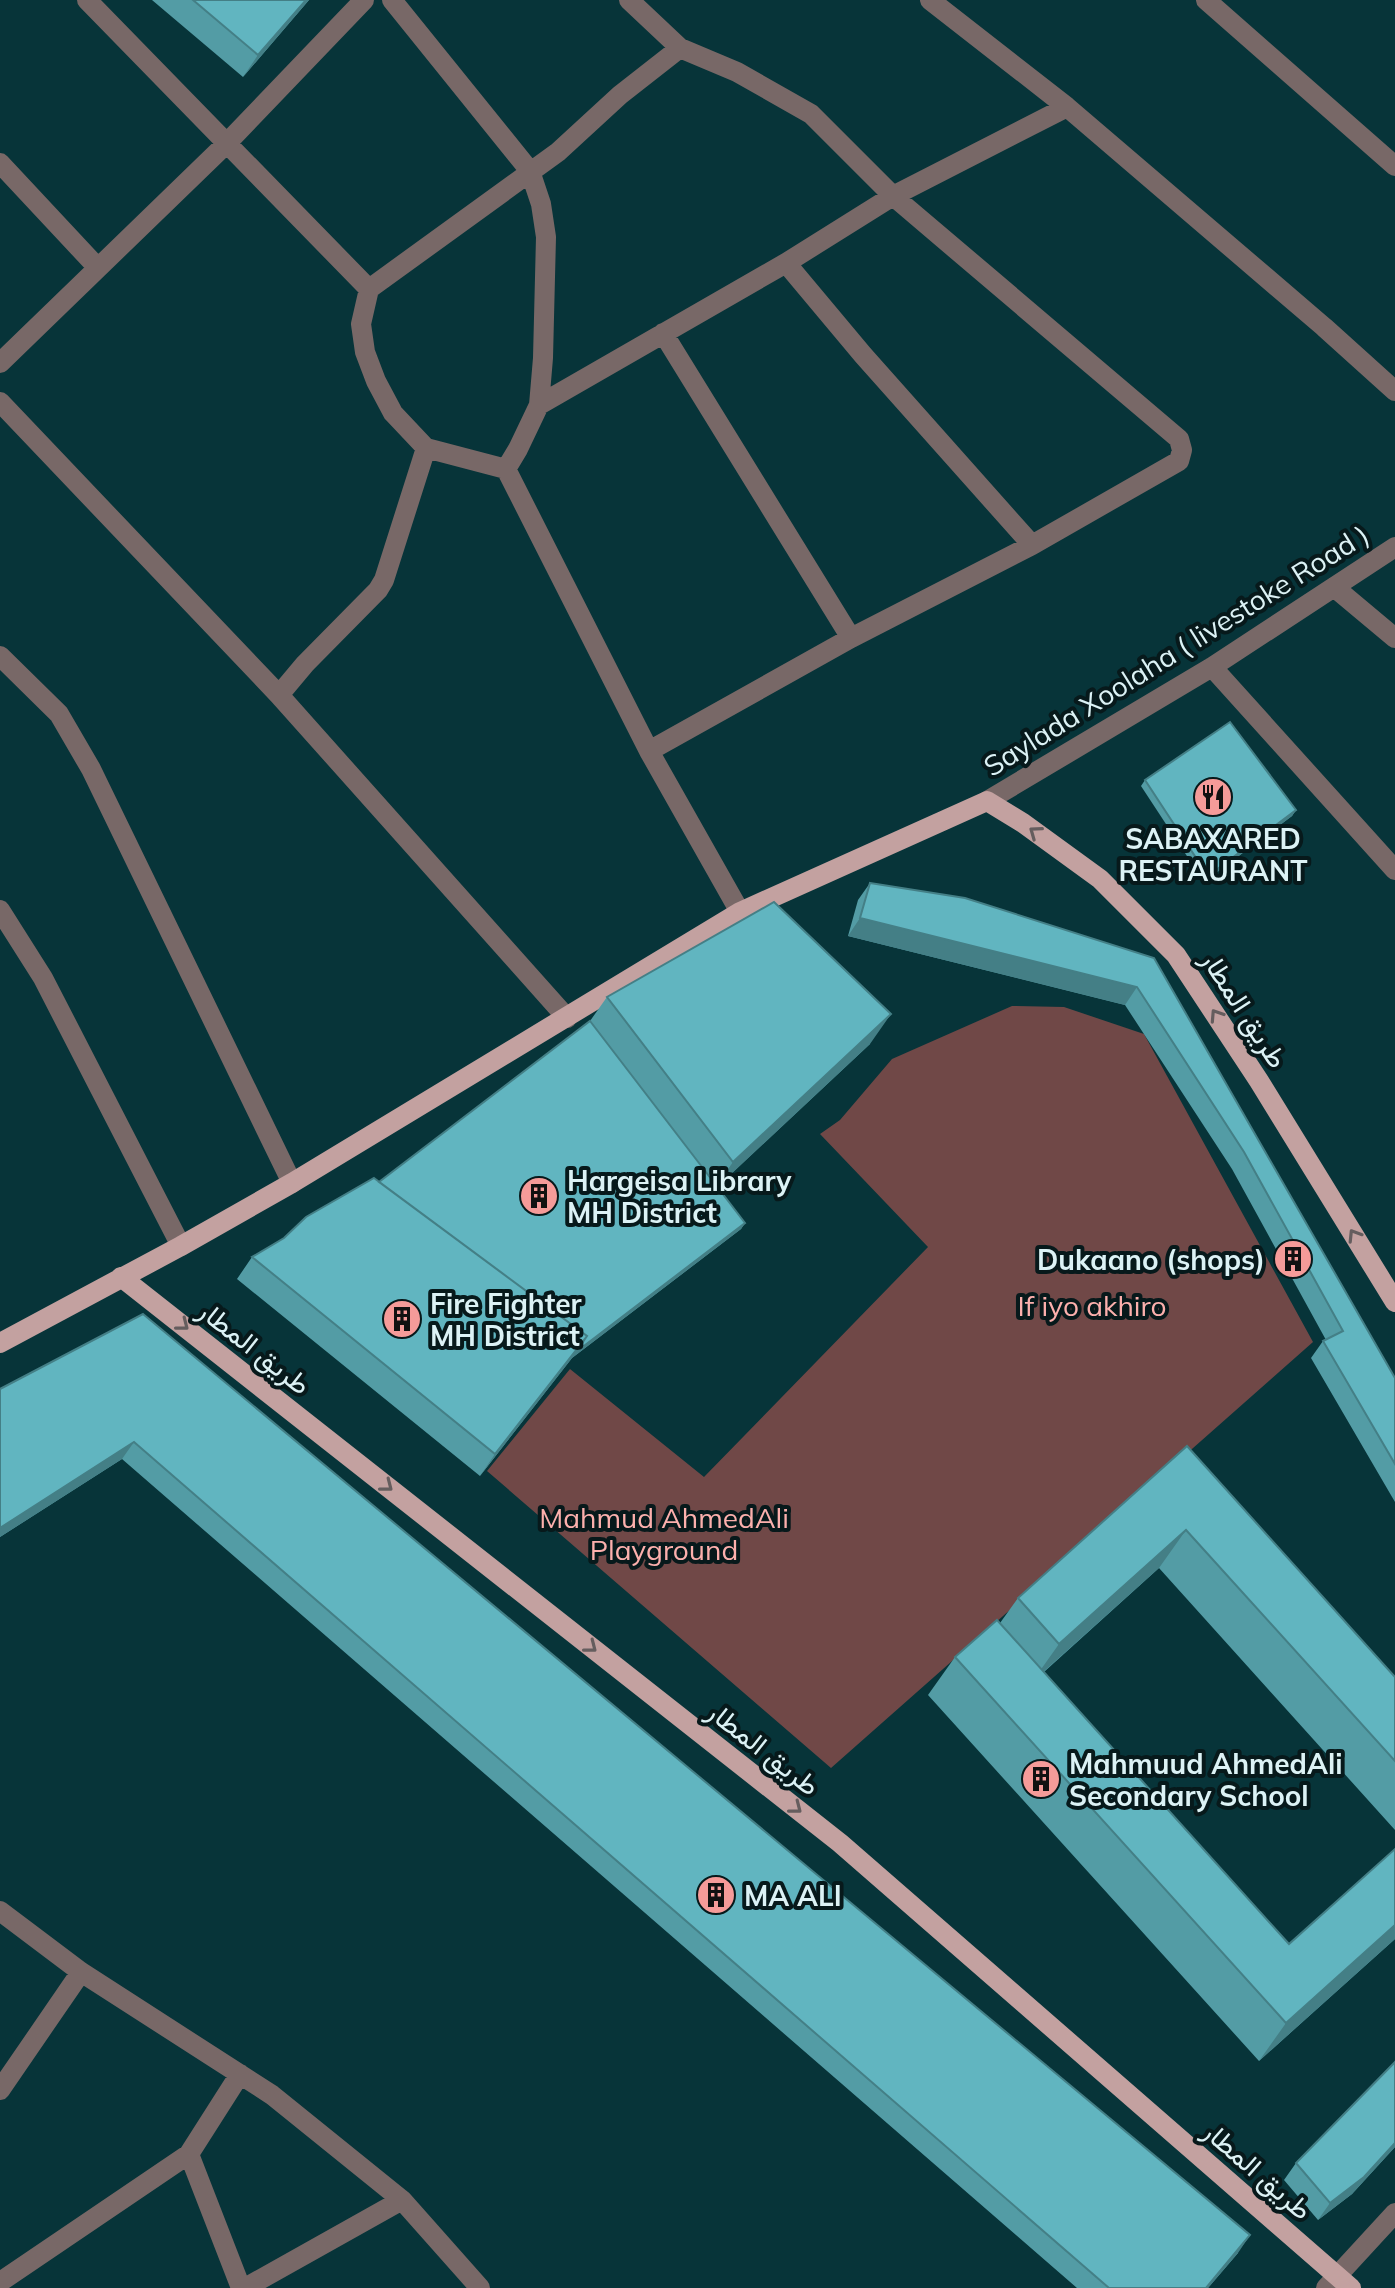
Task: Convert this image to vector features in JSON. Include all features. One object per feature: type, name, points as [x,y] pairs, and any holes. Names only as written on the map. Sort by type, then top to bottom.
[{"type":"main road","points":[[0,1343],[292,1183],[740,912],[987,801]]},
{"type":"main road","name":"طريق المطار","points":[[987,801],[1100,879],[1176,955],[1259,1081],[1395,1302]]},
{"type":"main road","name":"طريق المطار","points":[[121,1277],[840,1843],[1338,2284]]},
{"type":"street","points":[[87,0],[369,289]]},
{"type":"street","points":[[0,363],[226,144],[364,0]]},
{"type":"street","points":[[392,0],[530,171],[541,204],[546,237],[539,405],[506,469]]},
{"type":"street","points":[[629,0],[680,48],[737,72],[811,114],[893,196],[1179,439],[1182,450],[1179,461],[1032,545],[851,638],[649,751]]},
{"type":"street","points":[[930,0],[1067,107],[1395,391]]},
{"type":"street","points":[[1206,0],[1395,166]]},
{"type":"street","points":[[680,48],[620,95],[558,152],[369,289],[361,324],[365,352],[376,381],[393,413],[426,448],[506,469],[649,751],[740,912]]},
{"type":"street","points":[[539,405],[786,263],[893,196],[1067,107]]},
{"type":"street","points":[[0,163],[98,268]]},
{"type":"street","points":[[786,263],[863,355],[1032,545]]},
{"type":"street","points":[[663,333],[851,638]]},
{"type":"street","points":[[0,402],[279,695],[567,1018]]},
{"type":"street","points":[[279,695],[384,580],[426,448]]},
{"type":"street","name":"Saylada Xoolaha ( livestoke Road )","points":[[987,801],[1212,667],[1395,547]]},
{"type":"street","points":[[1334,587],[1395,638]]},
{"type":"street","points":[[0,656],[59,714],[91,769],[292,1183]]},
{"type":"street","points":[[1212,667],[1395,870]]},
{"type":"street","points":[[0,910],[43,978],[181,1246]]},
{"type":"street","points":[[0,1911],[81,1972],[272,2095],[402,2200],[480,2288]]},
{"type":"street","points":[[0,2090],[81,1972]]},
{"type":"street","points":[[0,2282],[189,2154],[240,2074]]},
{"type":"street","points":[[189,2154],[243,2288],[402,2200]]},
{"type":"street","points":[[1338,2284],[1395,2213]]},
{"type":"green space","name":"If iyo akhiro","points":[[1012,1006],[1064,1007],[1144,1034],[1313,1342],[831,1768],[487,1471],[570,1369],[704,1477],[928,1247],[820,1134],[840,1120],[892,1059]]},
{"type":"building","points":[[193,0],[306,0],[258,55]]},
{"type":"building","name":"SABAXARED RESTAURANT","points":[[1230,722],[1296,810],[1208,876],[1145,780]]},
{"type":"building","points":[[870,883],[965,898],[1154,958],[1395,1378],[1395,1464],[1323,1341],[1343,1331],[1244,1152],[1137,987],[860,918]]},
{"type":"building","points":[[774,902],[891,1014],[733,1162],[607,997]]},
{"type":"building","name":"Hargeisa Library MH District","points":[[590,1021],[745,1223],[576,1352],[587,1336],[379,1182]]},
{"type":"building","name":"Fire Fighter MH District","points":[[374,1178],[587,1336],[495,1454],[252,1257],[284,1238],[306,1217]]},
{"type":"building","name":"MA ALI","points":[[143,1314],[1250,2235],[1206,2288],[1109,2288],[134,1442],[0,1528],[0,1389]]},
{"type":"building","points":[[1187,1446],[1395,1677],[1395,1761],[1186,1530],[1059,1644],[1018,1598]]},
{"type":"building","points":[[997,1620],[1289,1944],[1395,1849],[1395,1925],[1286,2023],[955,1657]]},
{"type":"building","points":[[1395,2062],[1395,2143],[1364,2177],[1330,2203],[1296,2163]]},
{"type":"place","name":"SABAXARED RESTAURANT","points":[[1213,797]]},
{"type":"place","name":"Hargeisa Library MH District","points":[[539,1196]]},
{"type":"place","name":"Dukaano (shops)","points":[[1293,1259]]},
{"type":"place","name":"Fire Fighter MH District","points":[[402,1319]]},
{"type":"place","name":"Mahmuud AhmedAli Secondary School","points":[[1041,1779]]},
{"type":"place","name":"MA ALI","points":[[716,1895]]},
{"type":"park label","name":"Mahmud AhmedAli Playground","points":[[664,1533]]}]
